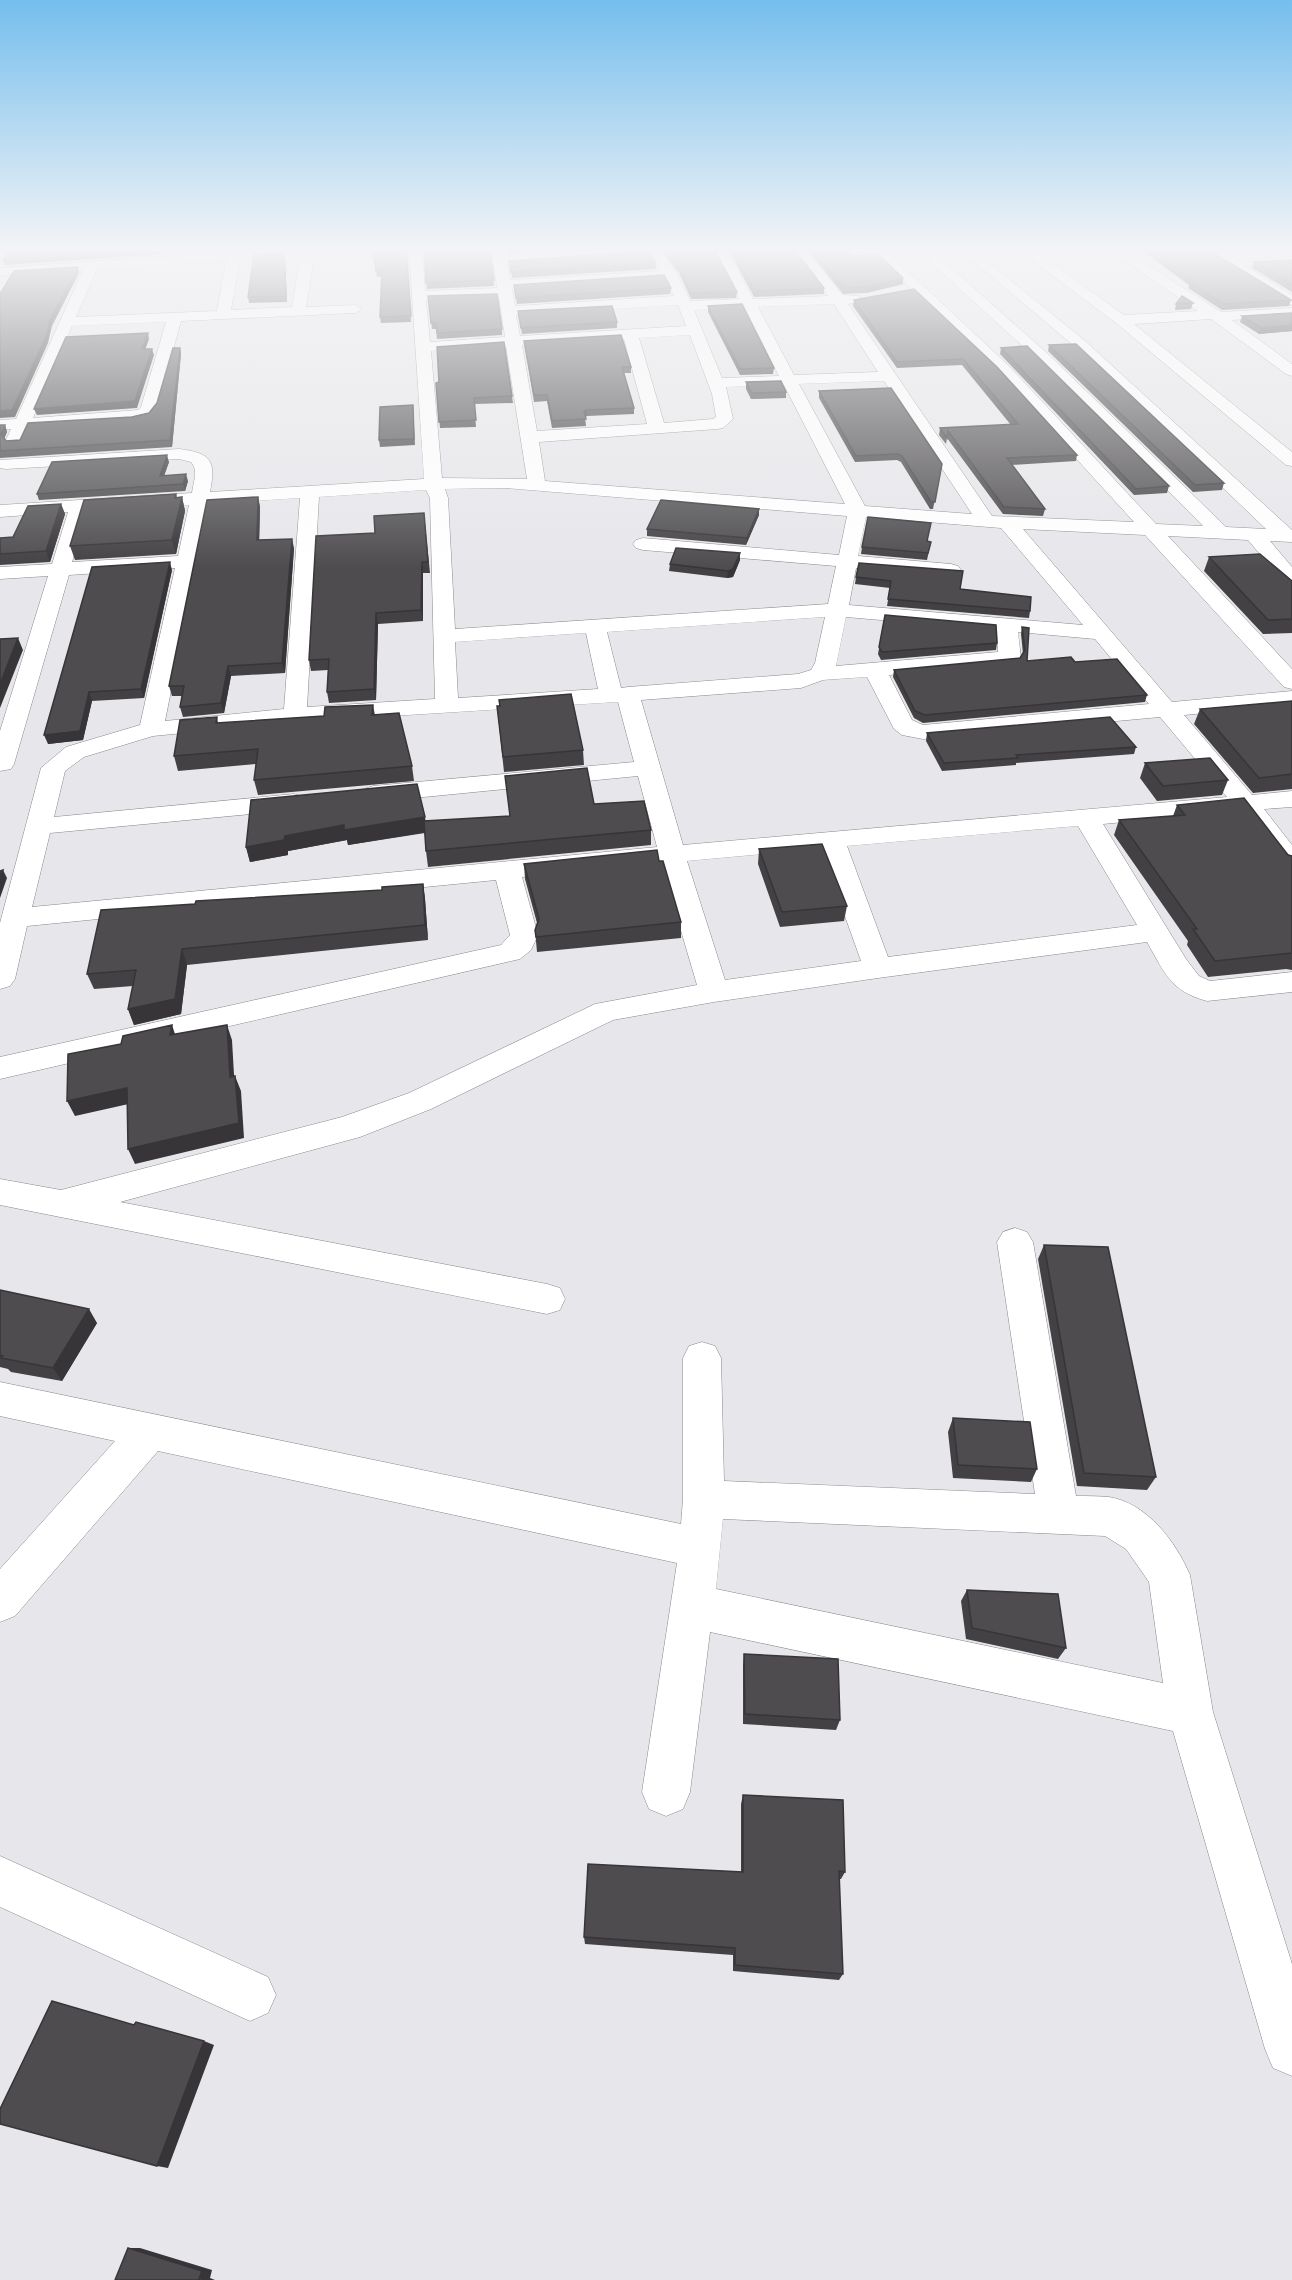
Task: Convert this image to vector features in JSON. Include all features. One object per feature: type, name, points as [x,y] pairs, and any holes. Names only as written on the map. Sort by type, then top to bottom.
[{"type":"street","points":[[52,355],[3,470],[193,454],[202,458],[205,465],[151,729]]},
{"type":"street","points":[[0,425],[124,418],[144,414],[148,408],[164,355]]},
{"type":"street","points":[[424,355],[433,484],[440,498],[447,705]]},
{"type":"street","points":[[515,355],[537,485]]},
{"type":"street","points":[[636,355],[657,428]]},
{"type":"street","points":[[529,437],[717,424],[725,419],[726,414],[705,355]]},
{"type":"street","points":[[776,355],[858,511],[826,663],[820,674]]},
{"type":"street","points":[[876,355],[996,522],[1101,633],[1245,802],[1292,863]]},
{"type":"street","points":[[990,355],[1292,682]]},
{"type":"street","points":[[1041,355],[1220,532]]},
{"type":"street","points":[[1092,355],[1288,536]]},
{"type":"street","points":[[1164,355],[1292,461]]},
{"type":"street","points":[[1285,359],[1292,371]]},
{"type":"street","points":[[716,383],[890,376]]},
{"type":"street","points":[[0,511],[433,484],[537,485],[996,522],[1288,536]]},
{"type":"street","points":[[295,715],[310,491]]},
{"type":"street","points":[[693,548],[712,499]]},
{"type":"street","points":[[0,979],[12,910],[40,826],[22,765],[60,569],[79,507]]},
{"type":"street","points":[[1254,534],[1292,580]]},
{"type":"street","points":[[643,544],[951,570]]},
{"type":"street","points":[[0,573],[186,561]]},
{"type":"street","points":[[445,636],[837,610],[1101,633]]},
{"type":"street","points":[[22,765],[151,729],[295,715],[620,695],[801,681],[820,674],[1010,658],[1007,625]]},
{"type":"street","points":[[595,626],[648,768],[714,992]]},
{"type":"street","points":[[875,670],[903,724],[910,730],[923,732],[1292,698]]},
{"type":"street","points":[[350,796],[648,768]]},
{"type":"street","points":[[12,910],[507,870],[1292,799]]},
{"type":"street","points":[[40,826],[314,800]]},
{"type":"street","points":[[1086,817],[1155,932],[1189,983],[1207,991],[1292,982]]},
{"type":"street","points":[[831,840],[878,968]]},
{"type":"street","points":[[0,1068],[510,952],[521,944],[524,935],[507,870]]},
{"type":"street","points":[[61,1204],[348,1128],[420,1101],[606,1011],[714,992],[878,968],[1155,932]]},
{"type":"street","points":[[0,1192],[547,1299]]},
{"type":"street","points":[[1015,1242],[1058,1513]]},
{"type":"street","points":[[666,1792],[700,1548],[704,1498],[702,1358]]},
{"type":"street","points":[[0,1399],[700,1548]]},
{"type":"street","points":[[0,1600],[151,1430]]},
{"type":"street","points":[[704,1498],[1110,1517],[1141,1535],[1168,1575],[1191,1712],[1292,2049]]},
{"type":"street","points":[[692,1606],[1191,1712]]},
{"type":"street","points":[[0,1881],[250,1995]]},
{"type":"building","points":[[0,355],[37,355],[12,410],[0,411]]},
{"type":"building","points":[[58,355],[150,355],[135,401],[34,409]]},
{"type":"building","points":[[171,355],[179,355],[170,440],[0,451],[0,425],[5,425],[1,434],[6,441],[20,440],[28,423],[132,417],[149,413],[157,403]]},
{"type":"building","points":[[437,355],[506,355],[512,396],[474,398],[476,420],[439,422],[436,383],[439,382]]},
{"type":"building","points":[[527,355],[627,355],[631,367],[622,367],[634,408],[587,410],[584,411],[586,419],[552,421],[547,395],[534,395]]},
{"type":"building","points":[[733,355],[768,355],[774,368],[740,369]]},
{"type":"building","points":[[892,355],[985,355],[997,367],[1077,455],[1007,458],[1045,509],[1004,507],[948,431],[947,438],[940,428],[1018,424],[963,359],[897,362]]},
{"type":"building","points":[[1008,355],[1037,355],[1169,486],[1136,489]]},
{"type":"building","points":[[1060,355],[1088,355],[1224,483],[1195,485]]},
{"type":"building","points":[[781,381],[786,392],[752,393],[746,382]]},
{"type":"building","points":[[891,388],[942,464],[935,502],[931,502],[902,456],[898,454],[856,456],[819,391]]},
{"type":"building","points":[[413,405],[414,439],[379,440],[380,407]]},
{"type":"building","points":[[167,455],[160,476],[186,474],[183,484],[37,494],[52,462]]},
{"type":"building","points":[[176,494],[175,498],[182,497],[172,540],[70,546],[84,500]]},
{"type":"building","points":[[258,497],[257,540],[292,539],[282,663],[228,666],[221,703],[180,707],[184,686],[169,686],[207,500]]},
{"type":"building","points":[[661,500],[759,509],[747,538],[647,529]]},
{"type":"building","points":[[61,504],[46,551],[0,554],[0,538],[13,537],[28,506]]},
{"type":"building","points":[[424,513],[428,562],[422,562],[421,610],[376,613],[374,689],[327,692],[329,659],[309,660],[316,536],[375,533],[374,516]]},
{"type":"building","points":[[868,517],[931,523],[927,541],[931,542],[928,553],[862,547]]},
{"type":"building","points":[[676,548],[740,553],[733,569],[728,571],[670,564]]},
{"type":"building","points":[[1260,554],[1292,581],[1292,619],[1268,620],[1209,557]]},
{"type":"building","points":[[170,562],[141,689],[89,692],[80,731],[44,735],[92,567]]},
{"type":"building","points":[[859,563],[963,571],[960,589],[1031,597],[1030,611],[888,599],[891,581],[856,577]]},
{"type":"building","points":[[885,615],[996,625],[997,643],[882,652],[879,647]]},
{"type":"building","points":[[1022,627],[1029,628],[1027,661],[1071,657],[1075,662],[1117,659],[1147,695],[925,715],[915,711],[894,670],[1020,658],[1025,650]]},
{"type":"building","points":[[18,638],[0,684],[0,639]]},
{"type":"building","points":[[571,694],[583,750],[503,757],[497,706],[500,706],[499,700]]},
{"type":"building","points":[[1292,701],[1292,774],[1259,778],[1200,709]]},
{"type":"building","points":[[373,705],[372,715],[399,713],[412,766],[254,780],[258,749],[174,756],[180,720],[217,717],[216,723],[324,716],[325,707]]},
{"type":"building","points":[[1110,717],[1136,747],[1016,755],[1018,758],[944,763],[927,733]]},
{"type":"building","points":[[1210,758],[1228,780],[1163,786],[1145,763]]},
{"type":"building","points":[[587,768],[594,804],[644,801],[651,830],[426,851],[424,821],[510,816],[505,776]]},
{"type":"building","points":[[417,784],[425,817],[344,830],[344,825],[285,836],[284,840],[246,847],[251,800]]},
{"type":"building","points":[[1244,798],[1288,855],[1292,856],[1292,953],[1215,961],[1193,929],[1197,929],[1119,820],[1185,815],[1177,805]]},
{"type":"building","points":[[822,844],[847,906],[782,912],[759,849]]},
{"type":"building","points":[[657,850],[659,861],[663,861],[681,922],[536,937],[535,930],[539,919],[524,864]]},
{"type":"building","points":[[423,884],[425,925],[182,949],[175,999],[128,1009],[136,970],[87,974],[101,910],[195,904],[196,901],[382,890],[382,887]]},
{"type":"building","points":[[172,1025],[170,1035],[227,1025],[230,1077],[235,1076],[239,1123],[128,1149],[127,1088],[67,1101],[68,1054],[121,1044],[123,1036]]},
{"type":"building","points":[[1044,1245],[1108,1247],[1156,1477],[1084,1473]]},
{"type":"building","points":[[0,1290],[89,1309],[53,1368],[1,1358],[3,1356],[0,1355]]},
{"type":"building","points":[[953,1418],[1030,1422],[1037,1469],[958,1465]]},
{"type":"building","points":[[967,1590],[1058,1594],[1066,1648],[972,1628]]},
{"type":"building","points":[[744,1654],[838,1659],[840,1720],[745,1714]]},
{"type":"building","points":[[743,1795],[843,1800],[845,1872],[839,1871],[843,1974],[735,1965],[735,1948],[584,1937],[588,1864],[743,1872]]},
{"type":"building","points":[[52,2001],[134,2025],[136,2022],[204,2041],[157,2166],[0,2124],[0,2109]]},
{"type":"building","points":[[128,2248],[202,2271],[199,2279],[203,2280],[115,2280]]}]
